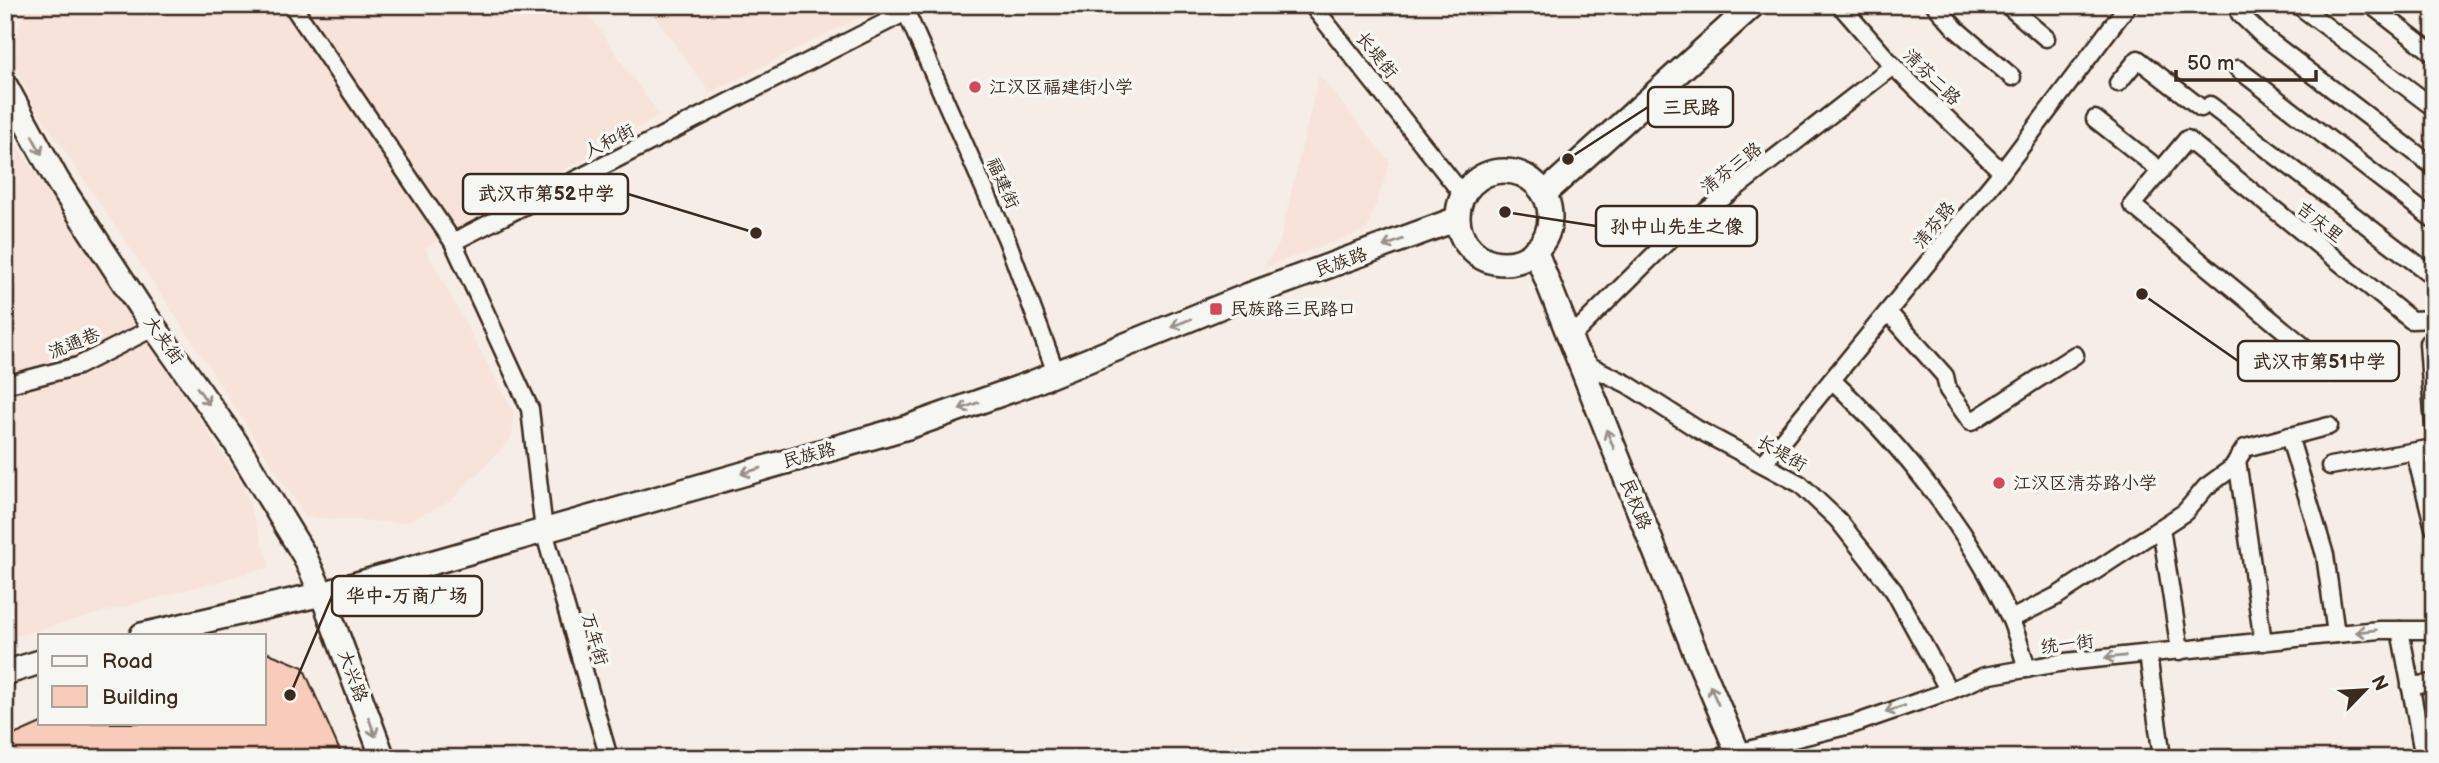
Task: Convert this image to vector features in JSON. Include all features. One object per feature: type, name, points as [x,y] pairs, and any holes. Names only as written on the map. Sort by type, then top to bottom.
[{"type":"street","points":[[292,5],[453,242],[530,409],[544,531]]},
{"type":"street","name":"长堤街","points":[[1312,5],[1463,195]]},
{"type":"street","points":[[1544,194],[1752,5]]},
{"type":"street","name":"清芬二路","points":[[1840,5],[1893,66],[2002,172]]},
{"type":"street","points":[[1935,5],[1956,29],[2011,78]]},
{"type":"street","points":[[2007,5],[2046,38]]},
{"type":"street","points":[[2243,5],[2240,14],[2263,36],[2434,167]]},
{"type":"street","points":[[2298,5],[2434,108]]},
{"type":"street","points":[[2371,5],[2434,54]]},
{"type":"street","name":"清芬路","points":[[1763,464],[2002,172],[2126,6]]},
{"type":"street","name":"人和街","points":[[453,242],[906,12]]},
{"type":"street","name":"福建街","points":[[906,12],[1007,240],[1056,373]]},
{"type":"street","points":[[2118,83],[2138,59],[2434,276]]},
{"type":"street","name":"清芬三路","points":[[1570,338],[1669,240],[1893,66]]},
{"type":"street","points":[[2238,69],[2434,220]]},
{"type":"street","name":"大夹街","points":[[5,85],[57,180],[236,443],[304,555],[323,594]]},
{"type":"street","points":[[2095,119],[2161,171],[2132,205],[2336,373]]},
{"type":"street","name":"吉庆里","points":[[2161,171],[2187,139],[2411,320],[2434,319]]},
{"type":"street","points":[[1502,170],[1517,172],[1534,181],[1544,194],[1549,204],[1550,220],[1544,240],[1526,258],[1511,263],[1494,262],[1472,251],[1462,238],[1457,219],[1459,204],[1473,181],[1487,173],[1502,170]]},
{"type":"street","name":"民族路","points":[[146,634],[323,594],[908,427],[1056,373],[1249,295],[1457,219]]},
{"type":"street","name":"民权路","points":[[1535,250],[1694,649],[1732,756]]},
{"type":"street","points":[[1888,312],[1945,376],[1948,390],[1971,422],[2075,355]]},
{"type":"street","name":"流通巷","points":[[5,386],[78,366],[155,327]]},
{"type":"street","name":"长堤街","points":[[1570,338],[1590,366],[1627,384],[1697,429],[1800,484],[1838,520],[1894,591],[1949,691]]},
{"type":"street","points":[[2428,343],[2434,428]]},
{"type":"street","points":[[1832,380],[1871,417],[1960,526],[2011,619],[2027,669]]},
{"type":"street","points":[[2011,619],[2057,596],[2185,512],[2206,487],[2232,468],[2245,448],[2329,426]]},
{"type":"street","points":[[2289,436],[2325,555],[2336,634]]},
{"type":"street","points":[[2330,466],[2434,449]]},
{"type":"street","points":[[2415,452],[2434,528]]},
{"type":"street","points":[[2236,460],[2263,642]]},
{"type":"street","points":[[2161,528],[2180,651]]},
{"type":"street","name":"万年街","points":[[544,531],[610,758]]},
{"type":"street","name":"大兴路","points":[[323,594],[383,758]]},
{"type":"street","points":[[2400,630],[2424,758]]},
{"type":"street","name":"统一街","points":[[1732,756],[1854,724],[1984,676],[2148,654],[2336,634],[2434,630]]},
{"type":"street","points":[[2148,654],[2162,758]]},
{"type":"street","points":[[5,673],[38,664]]},
{"type":"street","points":[[2410,686],[2434,683]]},
{"type":"shaded area","points":[[29,5],[582,5],[660,116],[425,248],[514,413],[511,439],[451,501],[404,523],[306,517],[183,327],[33,104],[14,64],[18,27]]},
{"type":"shaded area","points":[[646,5],[884,5],[710,93]]},
{"type":"shaded area","points":[[1319,75],[1390,162],[1367,230],[1263,268],[1279,244]]},
{"type":"shaded area","points":[[5,127],[243,485],[270,567],[5,639]]},
{"type":"building","points":[[266,652],[303,667],[343,758],[5,758],[5,739],[39,724],[266,724]]},
{"type":"place","name":"江汉区福建街小学","points":[[975,87]]},
{"type":"place","name":"三民路","points":[[1568,159]]},
{"type":"place","name":"孙中山先生之像","points":[[1505,212]]},
{"type":"place","name":"武汉市第52中学","points":[[756,233]]},
{"type":"place","name":"武汉市第51中学","points":[[2142,294]]},
{"type":"place","name":"民族路三民路口","points":[[1216,309]]},
{"type":"place","name":"江汉区清芬路小学","points":[[1999,483]]},
{"type":"place","name":"华中-万商广场","points":[[290,695]]}]
